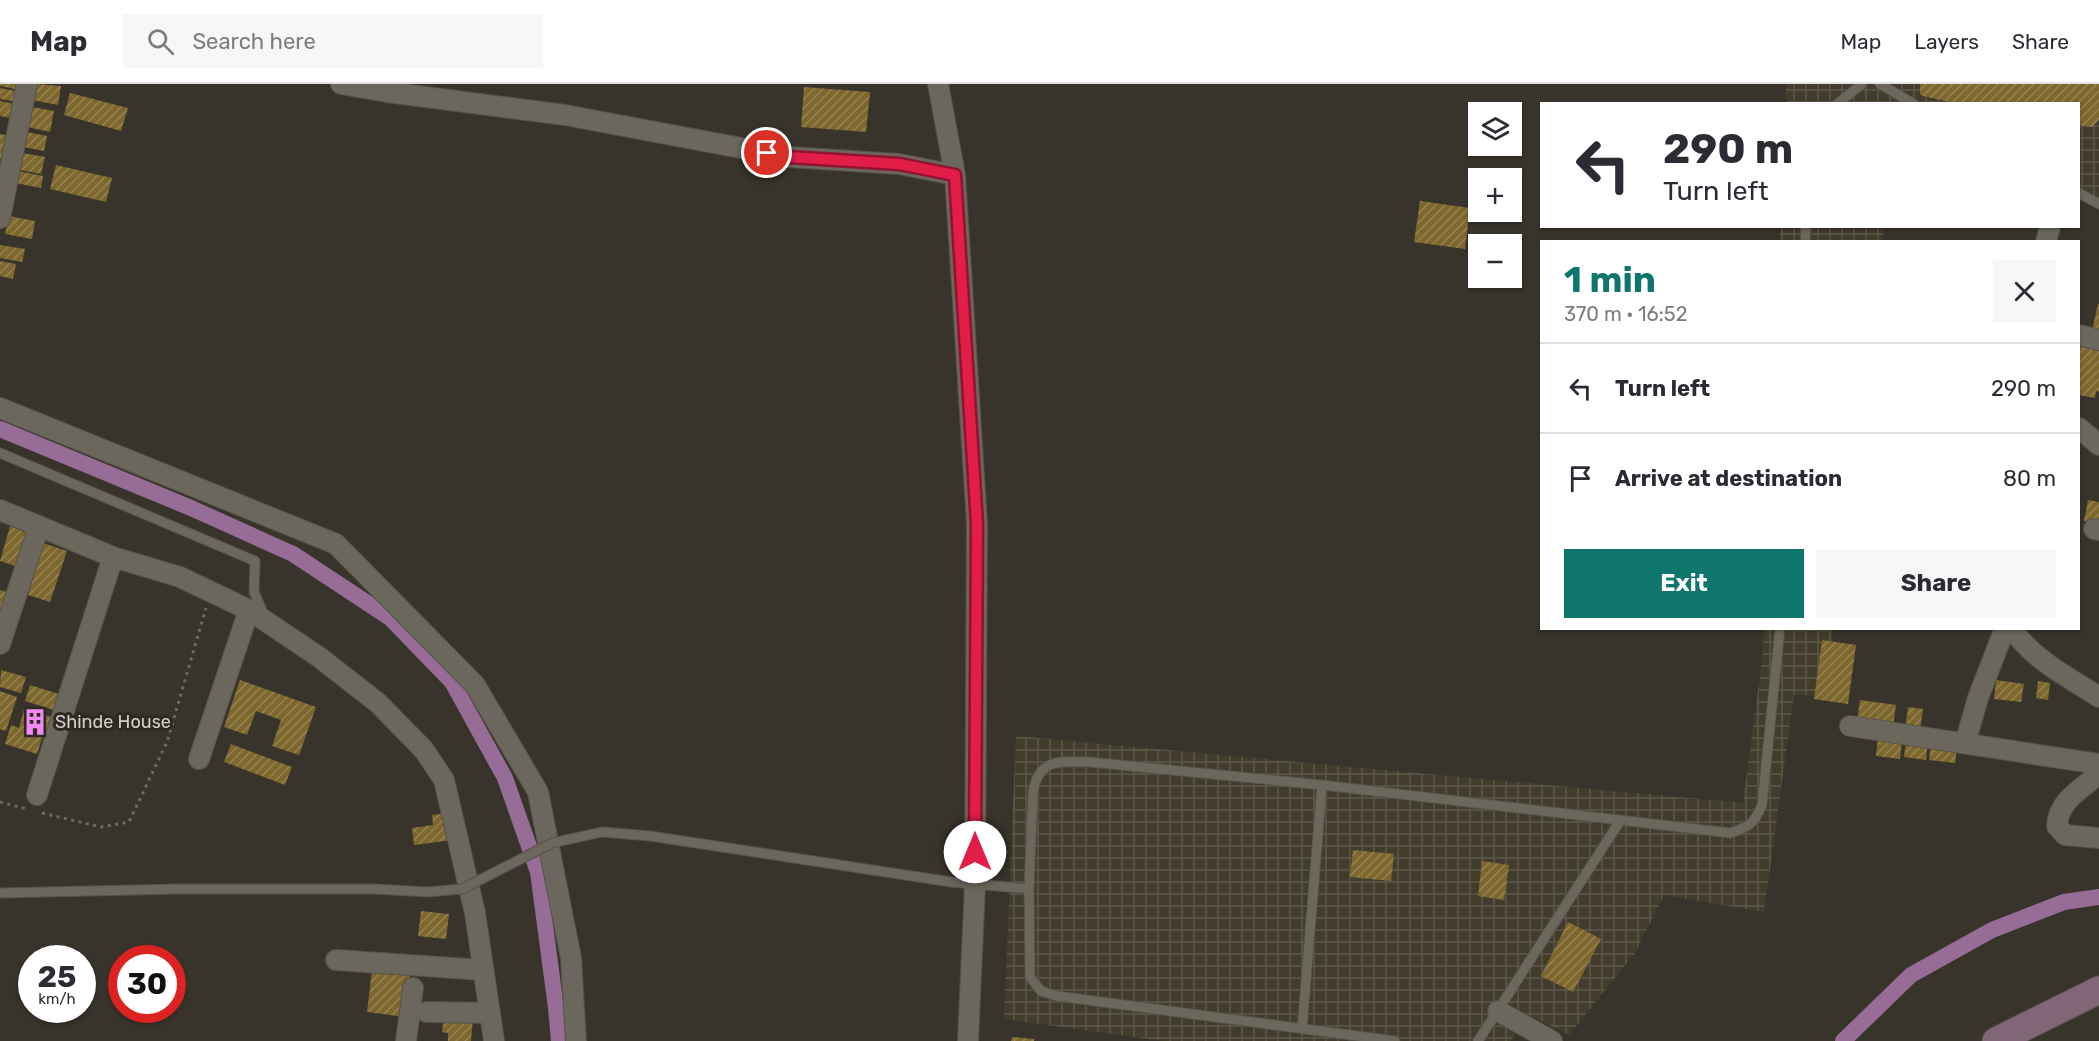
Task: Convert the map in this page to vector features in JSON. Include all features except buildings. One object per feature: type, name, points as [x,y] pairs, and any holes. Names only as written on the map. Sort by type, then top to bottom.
[{"type":"street","points":[[0,218],[27,84]]},
{"type":"street","points":[[341,84],[565,115],[789,157],[899,164],[955,175]]},
{"type":"street","points":[[938,84],[955,175],[977,524],[975,885],[968,1041]]},
{"type":"street","points":[[2080,335],[2099,340]]},
{"type":"street","points":[[0,408],[336,544],[475,685],[538,792],[571,958],[576,1041]]},
{"type":"street","points":[[2080,429],[2099,445]]},
{"type":"street","points":[[0,510],[112,557],[180,578],[249,610],[319,657],[378,703],[424,750],[444,780],[475,913],[494,1041]]},
{"type":"street","points":[[0,644],[39,526]]},
{"type":"street","points":[[37,795],[112,557]]},
{"type":"street","points":[[199,759],[249,610]]},
{"type":"street","points":[[1965,743],[1978,698],[2004,630]]},
{"type":"street","points":[[2013,630],[2018,639],[2049,664],[2097,692]]},
{"type":"street","points":[[1850,726],[2099,764]]},
{"type":"street","points":[[2099,774],[2064,803],[2058,815],[2057,826],[2065,835],[2099,838]]},
{"type":"street","points":[[336,960],[483,970]]},
{"type":"street","points":[[406,1041],[413,988]]},
{"type":"street","points":[[1996,1041],[2099,990]]},
{"type":"street","points":[[1498,1011],[1552,1041]]},
{"type":"street","points":[[427,1012],[490,1013]]},
{"type":"lane","points":[[1840,102],[1862,84]]},
{"type":"lane","points":[[1880,84],[1911,102]]},
{"type":"lane","points":[[2080,193],[2098,200]]},
{"type":"lane","points":[[0,453],[255,561],[254,592],[268,623]]},
{"type":"lane","points":[[1395,1041],[1057,996],[1041,991],[1030,977],[1029,889],[1033,792],[1035,779],[1044,766],[1056,762],[1089,762],[1322,785],[1730,833],[1746,828],[1757,818],[1762,805],[1780,630]]},
{"type":"lane","points":[[1302,1029],[1322,785]]},
{"type":"lane","points":[[1478,1041],[1620,821]]},
{"type":"lane","points":[[0,893],[178,889],[352,889],[427,892],[462,889],[552,843],[602,832],[650,836],[951,882],[1029,889]]},
{"type":"path","points":[[0,802],[101,827],[129,822],[167,742],[211,592]]},
{"type":"shaded area","points":[[1786,84],[2099,84],[2099,210],[2080,200],[2080,102],[1786,102]]},
{"type":"shaded area","points":[[1780,228],[1884,228],[1882,240],[1780,240]]},
{"type":"shaded area","points":[[1764,630],[1833,630],[1825,696],[1794,695],[1764,912],[1664,895],[1635,953],[1569,1035],[1526,1014],[1511,1041],[1164,1041],[1004,1019],[1016,736],[1743,803],[1762,661]]},
{"type":"waterway","points":[[0,429],[191,508],[293,554],[390,618],[452,682],[505,778],[538,872],[559,1041]]},
{"type":"waterway","points":[[1843,1041],[1911,975],[1992,930],[2064,902],[2099,897]]},
{"type":"place","name":"Shinde House","points":[[35,722]]},
{"type":"route","points":[[767,153],[789,157],[899,164],[955,175],[977,524],[975,852]]}]
